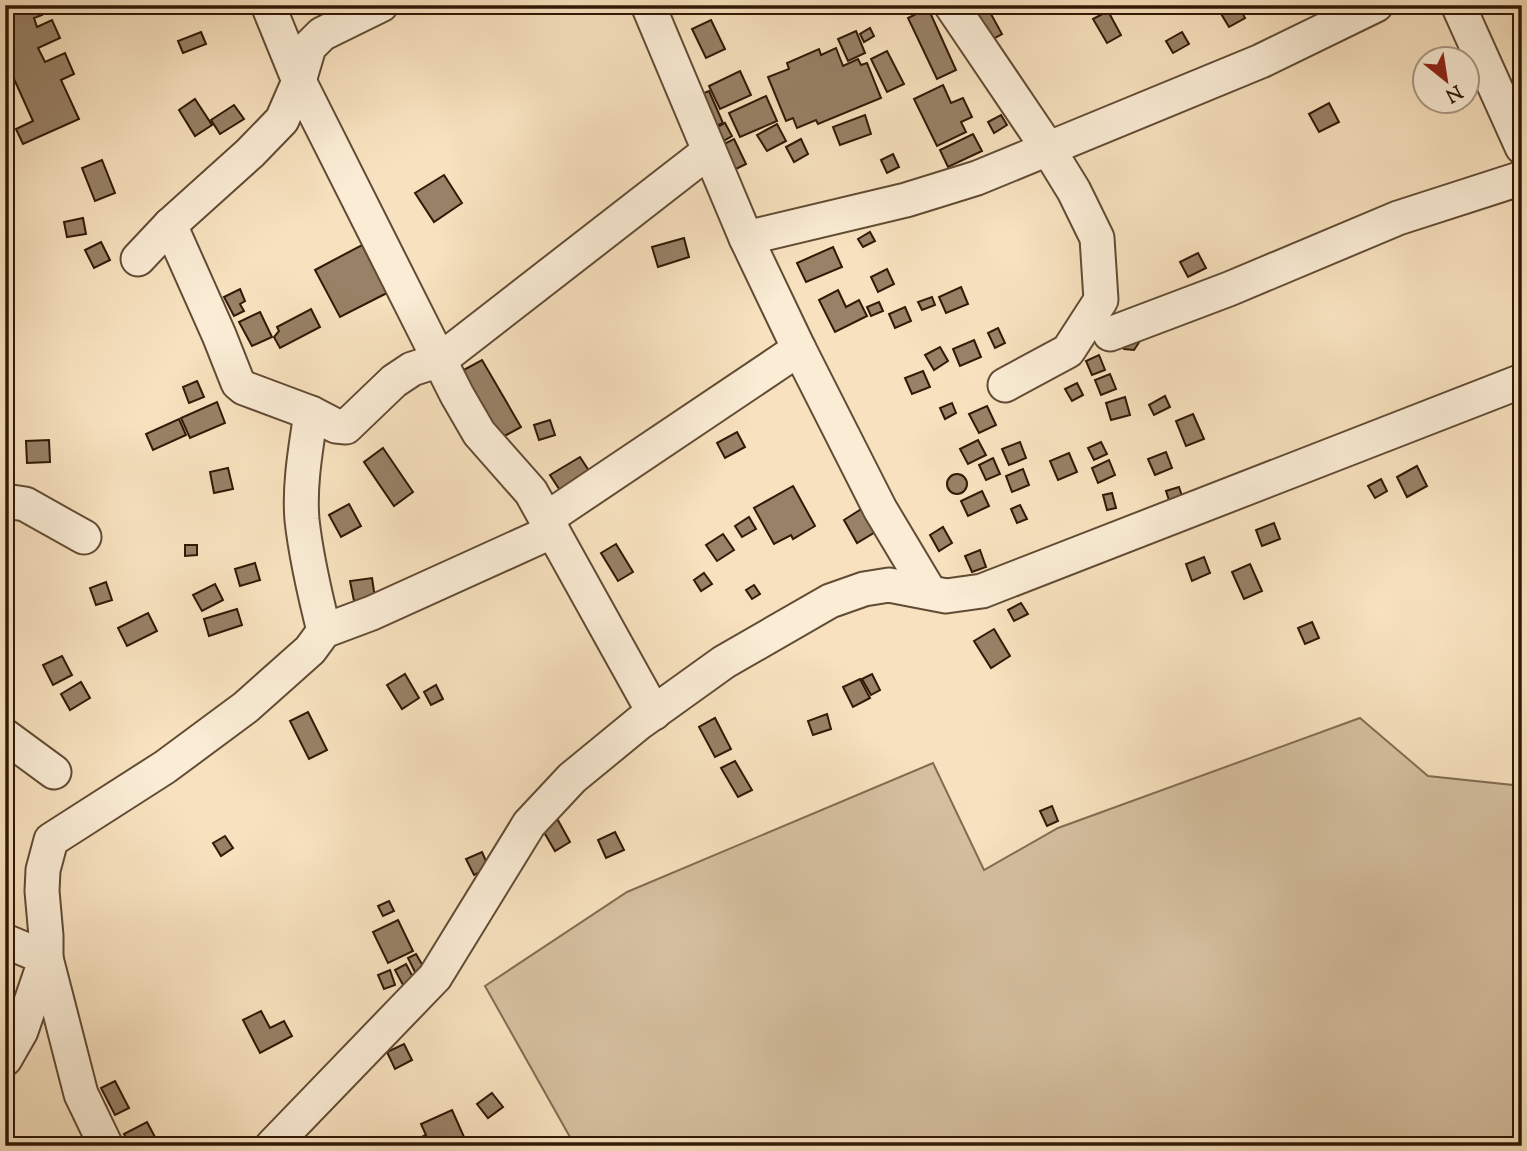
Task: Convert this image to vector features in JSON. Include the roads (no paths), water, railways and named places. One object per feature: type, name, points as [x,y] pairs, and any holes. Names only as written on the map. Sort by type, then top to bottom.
[{"type":"street","points":[[268,5],[299,81],[457,395],[479,433],[531,492],[654,713]]},
{"type":"street","points":[[138,259],[170,225],[250,153],[282,120],[299,81],[309,47],[322,34],[381,5]]},
{"type":"street","points":[[648,5],[746,238],[799,349],[880,509],[929,592]]},
{"type":"street","points":[[951,5],[1047,147],[1074,191],[1097,238],[1101,300],[1068,351],[1004,385]]},
{"type":"street","points":[[746,238],[906,200],[976,178],[1261,61],[1376,5]]},
{"type":"street","points":[[1458,5],[1522,147]]},
{"type":"street","points":[[170,225],[238,383],[244,388],[311,413],[335,426],[346,427],[394,381],[412,369],[440,360],[709,151]]},
{"type":"street","points":[[1110,334],[1228,289],[1398,218],[1522,178]]},
{"type":"street","points":[[106,1146],[81,1094],[46,958],[42,891],[43,870],[51,840],[165,767],[246,707],[310,650],[324,631],[372,613],[549,525],[799,349]]},
{"type":"street","points":[[272,1146],[435,977],[529,824],[572,778],[724,662],[830,601],[864,589],[889,585],[946,596],[982,591],[1522,381]]},
{"type":"street","points":[[311,413],[303,474],[302,518],[312,584],[324,631]]},
{"type":"street","points":[[5,501],[25,504],[85,537]]},
{"type":"street","points":[[5,736],[54,772]]},
{"type":"street","points":[[5,941],[46,958]]},
{"type":"street","points":[[5,1059],[21,1031],[46,958]]}]
